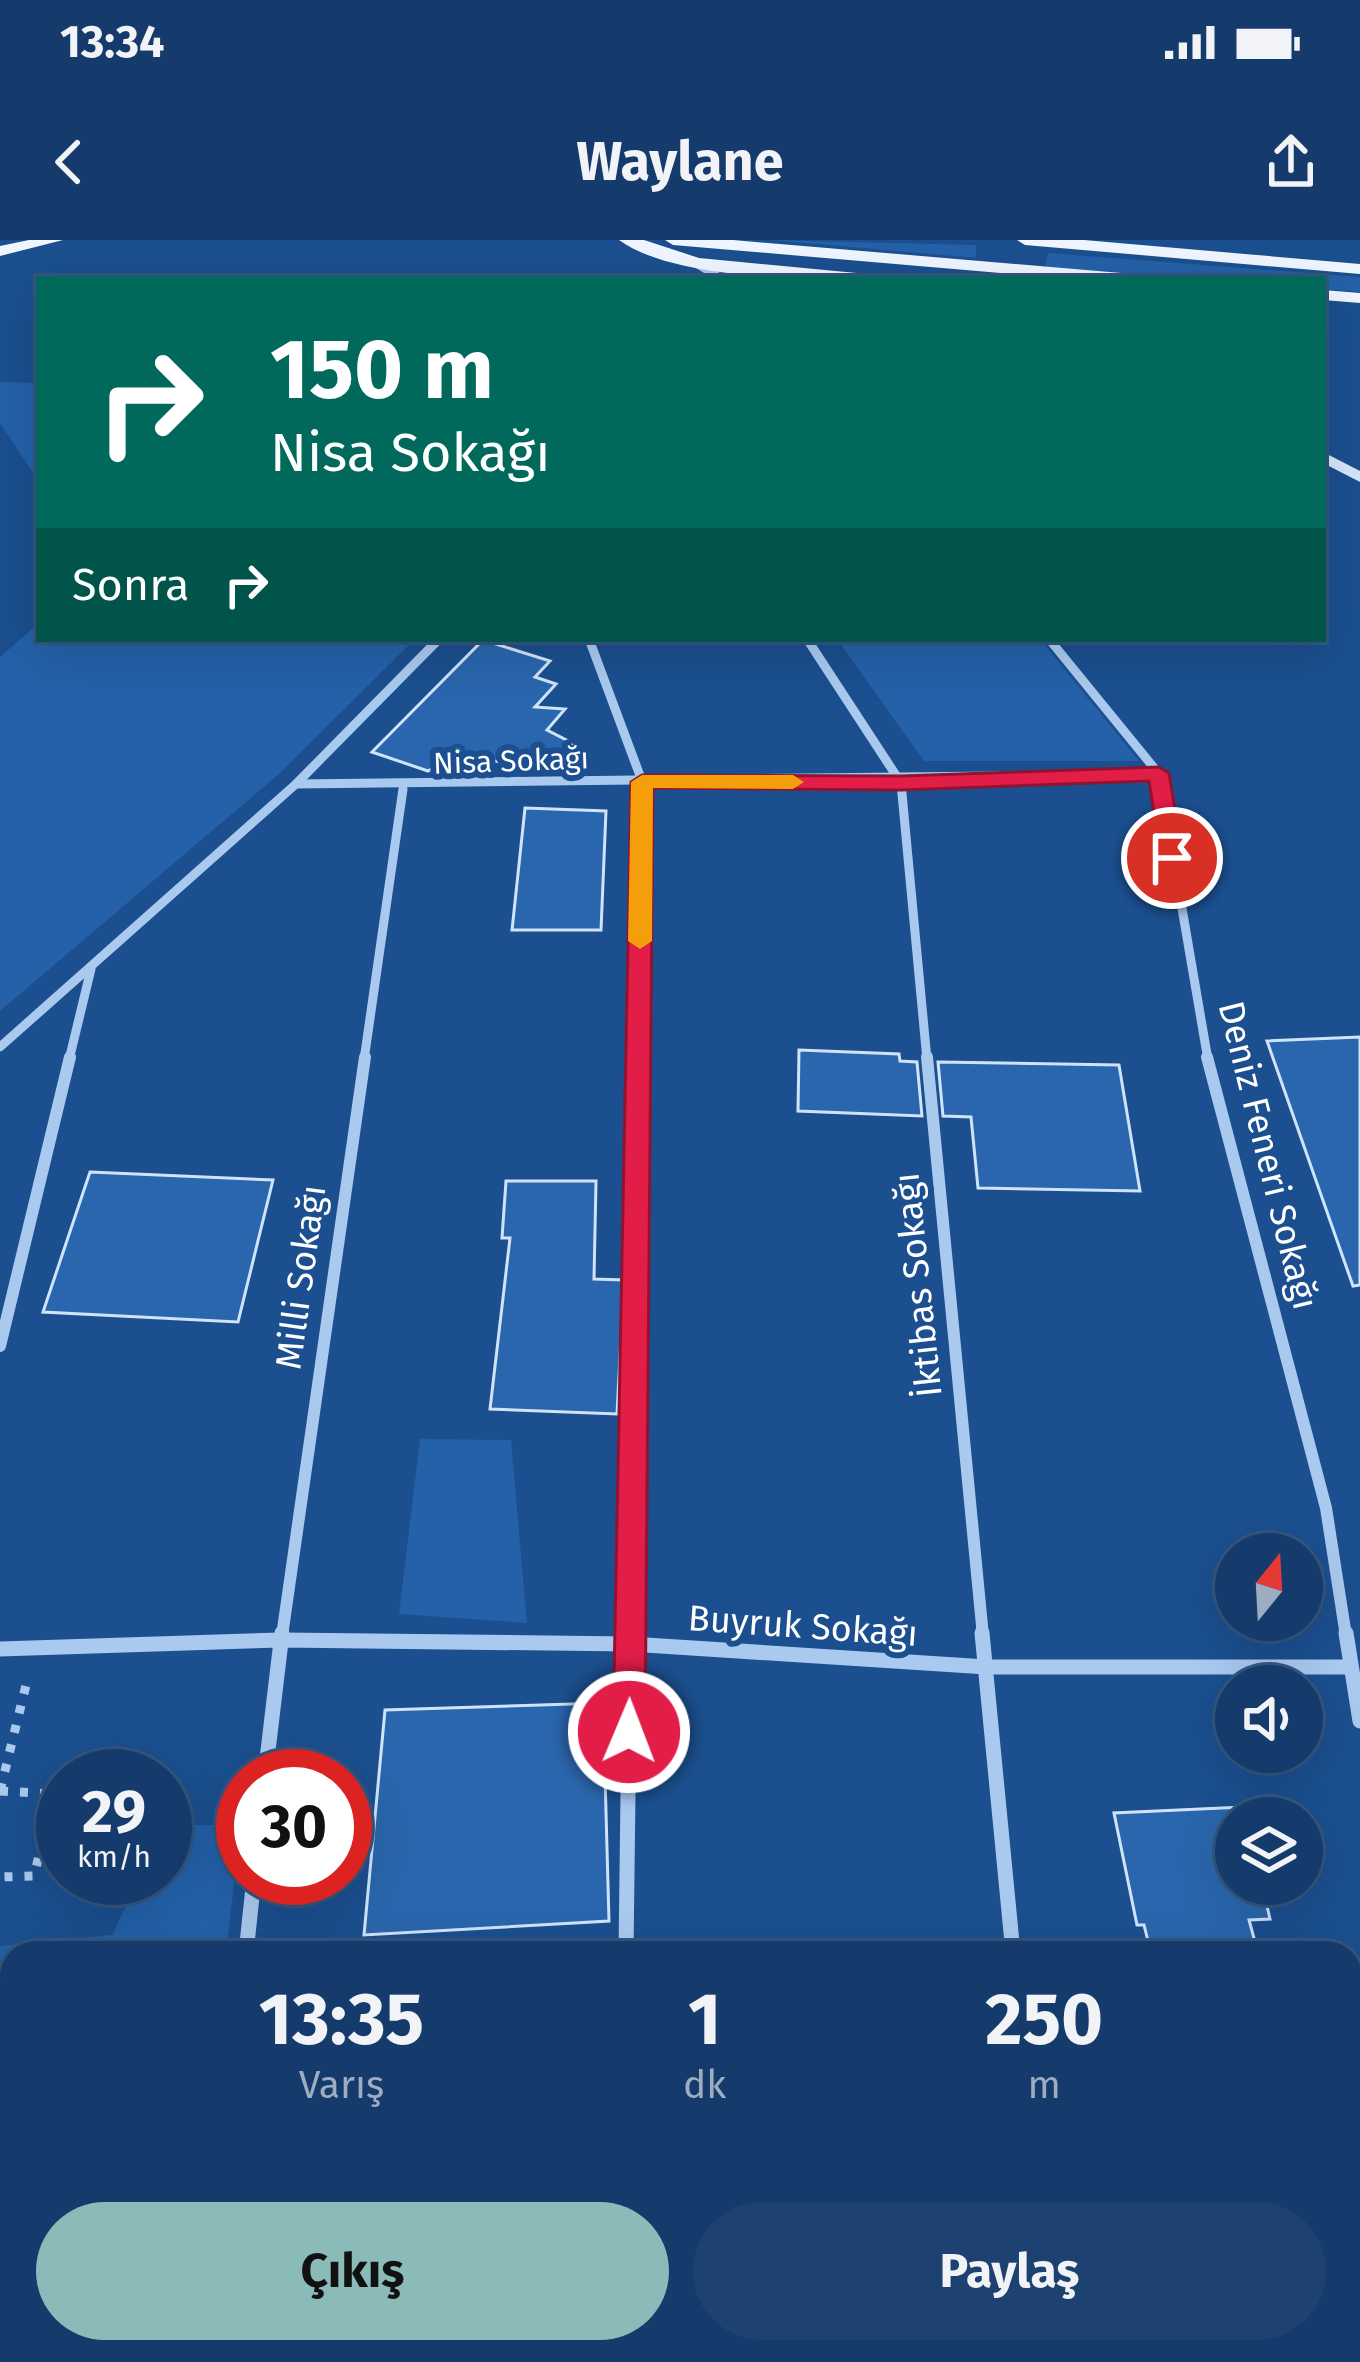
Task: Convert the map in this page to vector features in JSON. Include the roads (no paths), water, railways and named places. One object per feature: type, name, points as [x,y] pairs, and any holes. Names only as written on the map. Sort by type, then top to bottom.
[{"type":"main road","points":[[0,251],[55,240]]},
{"type":"main road","points":[[627,240],[697,263],[862,276]]},
{"type":"main road","points":[[673,240],[920,249],[992,272],[1073,276]]},
{"type":"main road","points":[[992,272],[1000,251],[1023,240],[1360,269]]},
{"type":"main road","points":[[1225,240],[1360,252]]},
{"type":"main road","points":[[885,276],[907,272],[920,249]]},
{"type":"main road","points":[[845,275],[850,276]]},
{"type":"main road","points":[[1326,295],[1360,298]]},
{"type":"main road","points":[[1326,459],[1360,477]]},
{"type":"street","points":[[697,263],[717,276]]},
{"type":"street","points":[[0,1047],[296,784],[436,642]]},
{"type":"street","points":[[590,642],[642,782],[626,1941]]},
{"type":"street","name":"İktibas Sokağı","points":[[809,642],[901,783],[1012,1941]]},
{"type":"street","points":[[1051,642],[1159,773]]},
{"type":"street","name":"Nisa Sokağı","points":[[296,784],[403,789],[642,782],[901,783],[1159,773]]},
{"type":"street","name":"Deniz Feneri Sokağı","points":[[1159,773],[1199,1026],[1326,1508],[1360,1721]]},
{"type":"street","name":"Milli Sokağı","points":[[269,1749],[280,1640],[403,789]]},
{"type":"street","points":[[0,1346],[91,968]]},
{"type":"street","name":"Buyruk Sokağı","points":[[0,1649],[280,1640],[630,1644],[987,1667],[1351,1667]]},
{"type":"street","points":[[247,1941],[251,1905]]}]
